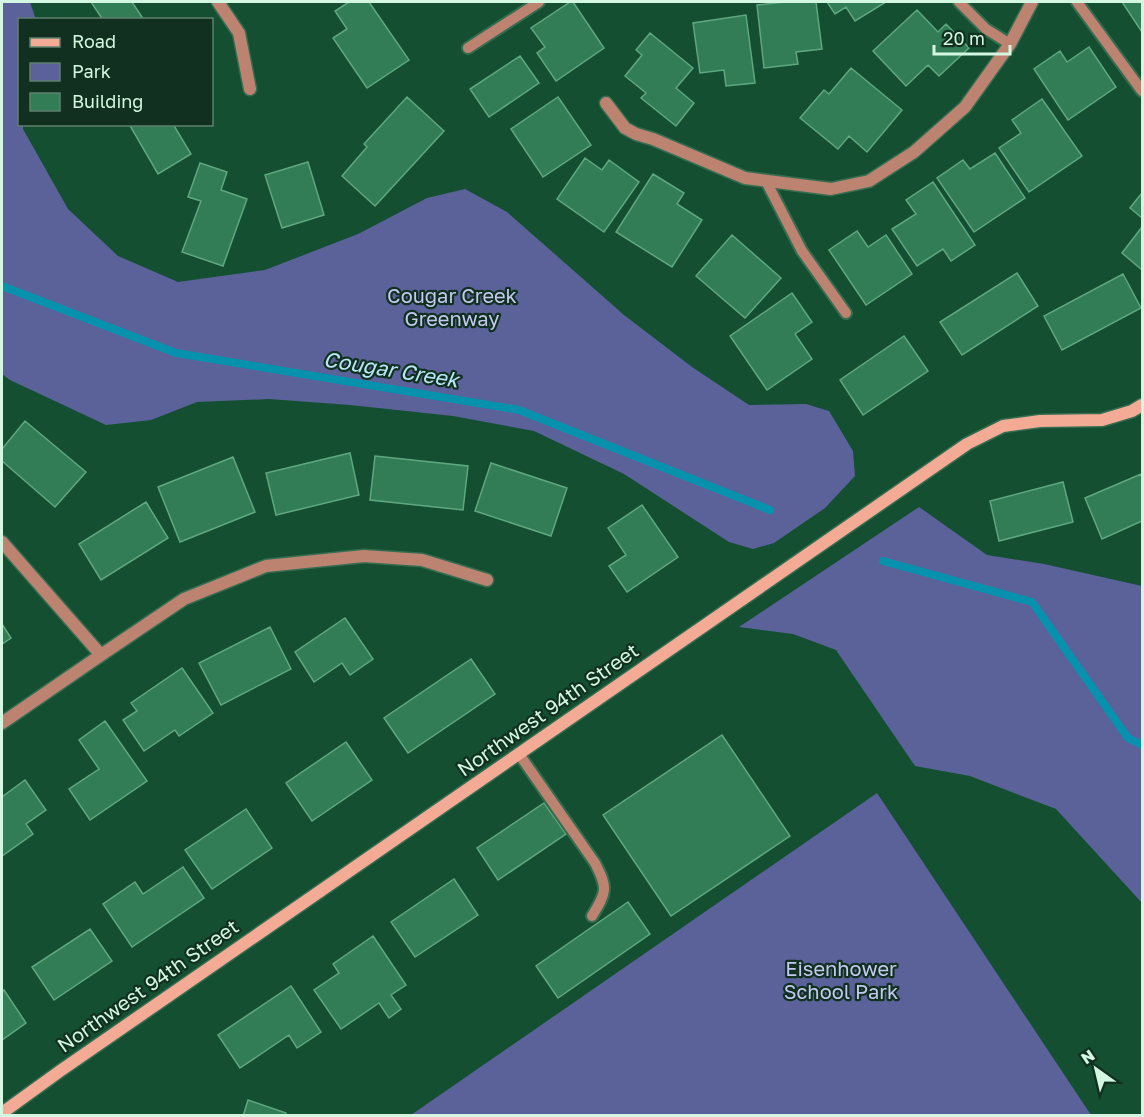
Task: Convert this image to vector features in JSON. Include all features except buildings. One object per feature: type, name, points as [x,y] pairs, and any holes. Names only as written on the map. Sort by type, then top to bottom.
[{"type":"street","points":[[218,2],[239,33],[250,89]]},
{"type":"street","points":[[606,103],[625,128],[636,134],[745,178],[831,189],[869,181],[914,152],[965,107],[1010,44],[1032,2]]},
{"type":"street","name":"Northwest 94th Street","points":[[2,1113],[967,444],[1003,426],[1040,421],[1102,420],[1132,411],[1143,405]]},
{"type":"street","points":[[2,542],[101,655]]},
{"type":"street","points":[[2,723],[184,599],[266,566],[376,556],[422,560],[487,580]]},
{"type":"lane","points":[[468,48],[539,2]]},
{"type":"lane","points":[[959,2],[986,29],[1010,44]]},
{"type":"lane","points":[[1077,2],[1143,91]]},
{"type":"lane","points":[[766,181],[802,250],[846,313]]},
{"type":"lane","points":[[519,754],[604,879],[603,895],[592,916]]},
{"type":"green space","name":"Cougar Creek Greenway","points":[[2,2],[30,2],[35,18],[18,18],[18,126],[23,126],[68,209],[118,256],[178,282],[265,270],[358,234],[427,198],[465,189],[507,212],[624,315],[692,367],[749,405],[806,404],[829,411],[853,451],[855,476],[825,508],[774,543],[753,549],[729,542],[624,474],[534,431],[453,416],[269,399],[197,402],[151,420],[106,425],[10,380],[2,374]]},
{"type":"green space","points":[[919,507],[987,555],[1044,564],[1142,586],[1142,903],[1056,809],[970,776],[915,766],[836,650],[793,634],[739,627]]},
{"type":"green space","name":"Eisenhower School Park","points":[[877,793],[1091,1115],[411,1115]]},
{"type":"waterway","name":"Cougar Creek","points":[[2,286],[176,353],[519,410],[770,510]]},
{"type":"waterway","name":"Cougar Creek","points":[[883,561],[1032,602],[1128,738],[1142,745]]}]
